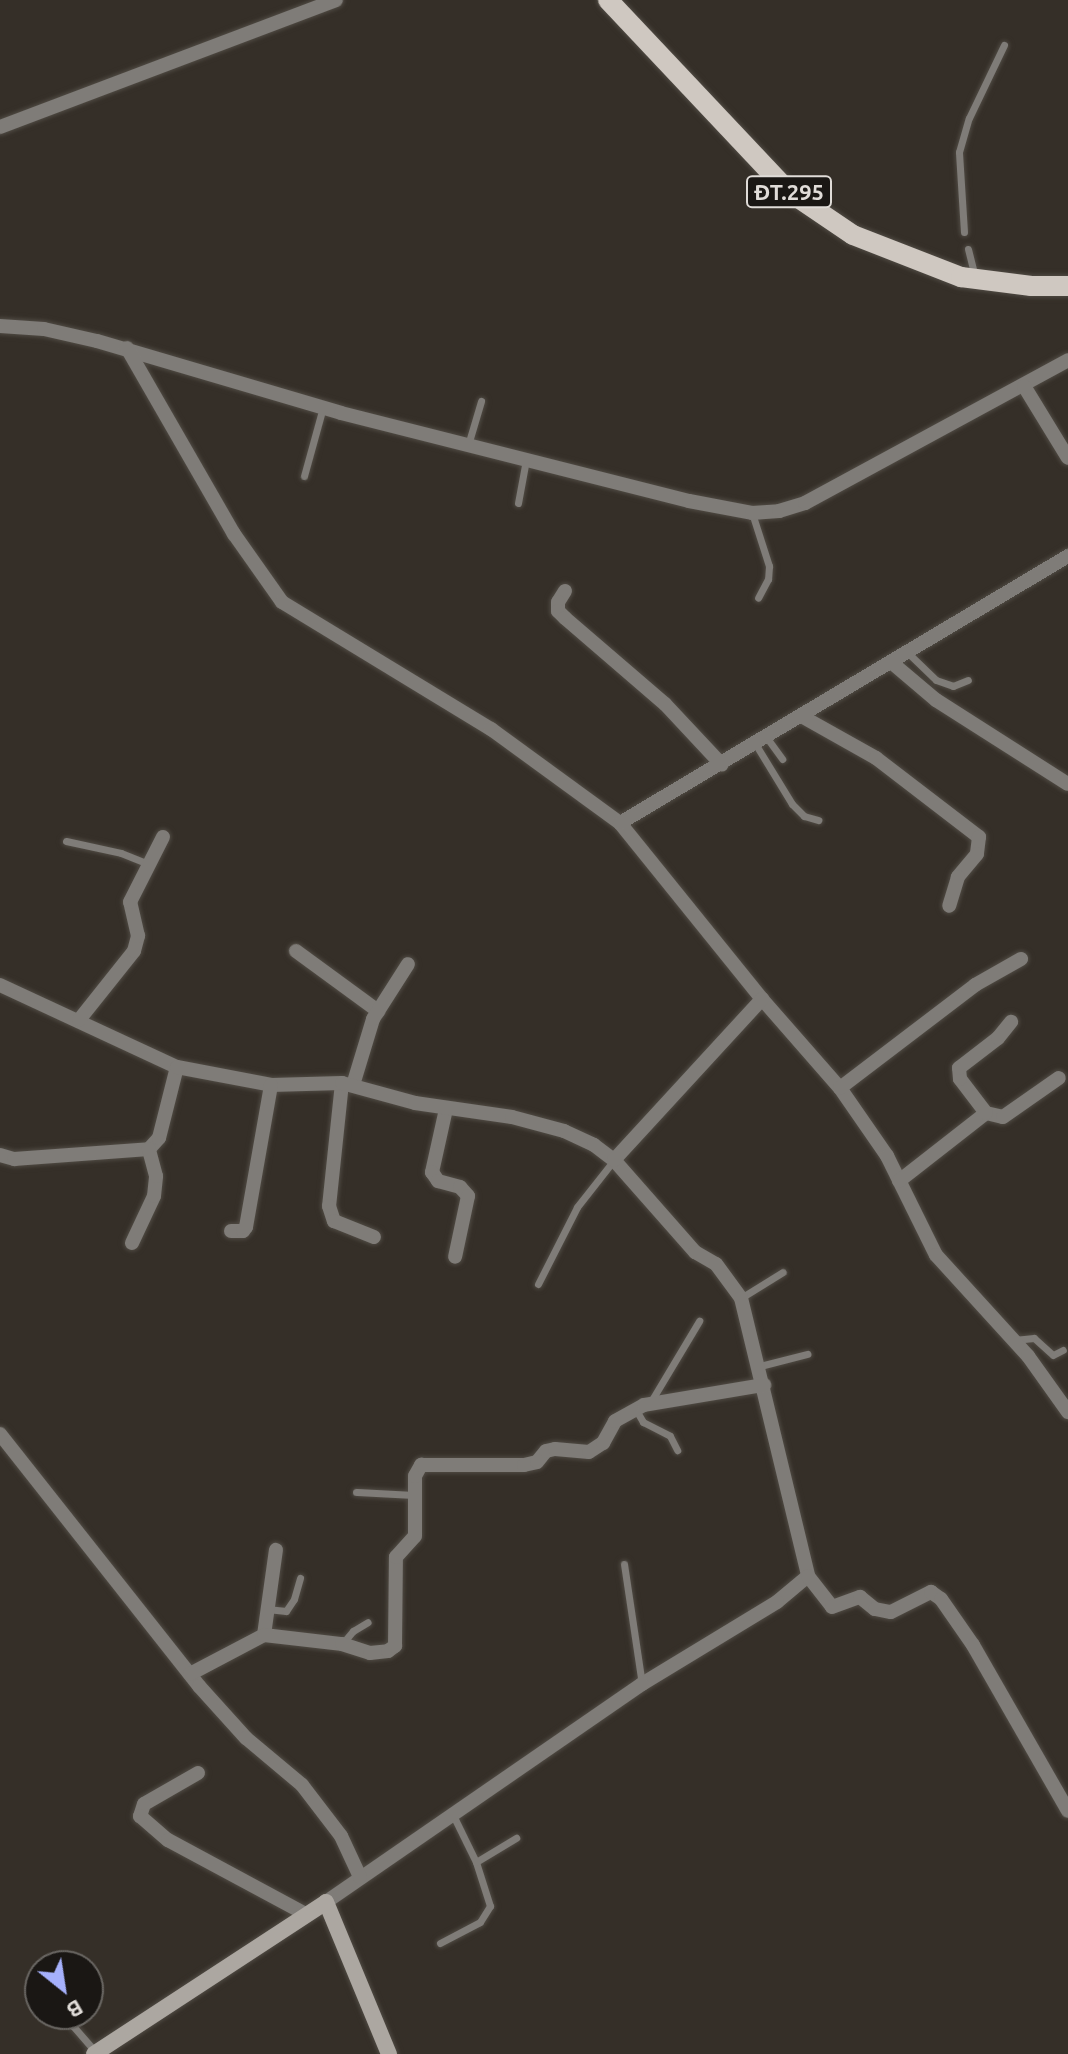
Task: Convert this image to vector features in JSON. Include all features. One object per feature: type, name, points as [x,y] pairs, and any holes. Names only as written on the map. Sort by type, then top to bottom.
[{"type":"main road","name":"ĐT.295","points":[[608,0],[788,191],[853,235],[924,264],[975,280],[1062,286]]},
{"type":"street","points":[[0,127],[336,0]]},
{"type":"street","points":[[0,326],[44,329],[127,348],[323,407],[689,501],[752,513],[779,511],[805,503],[1068,360]]},
{"type":"street","points":[[127,348],[234,534],[282,602],[491,729],[620,823],[762,999],[840,1088],[899,1181],[936,1255],[1014,1340],[1054,1389],[1068,1412]]},
{"type":"street","points":[[1024,386],[1068,458]]},
{"type":"street","points":[[620,823],[803,717],[1068,556]]},
{"type":"street","points":[[565,591],[558,602],[558,611],[665,704],[722,765]]},
{"type":"street","points":[[891,662],[936,700],[1068,784]]},
{"type":"street","points":[[803,717],[876,758],[979,837],[977,854],[958,877],[949,906]]},
{"type":"street","points":[[79,1020],[134,951],[138,936],[130,902],[163,837]]},
{"type":"street","points":[[296,951],[378,1011]]},
{"type":"street","points":[[840,1088],[975,985],[1021,959]]},
{"type":"street","points":[[374,1237],[334,1221],[329,1206],[347,1084],[378,1011],[408,964]]},
{"type":"street","points":[[0,985],[177,1067],[271,1085],[347,1084],[446,1109],[512,1117],[564,1131],[614,1160],[695,1252],[716,1264],[741,1298],[760,1366],[808,1576],[832,1607],[860,1597],[875,1609],[891,1612],[931,1592],[941,1599],[980,1657],[1068,1811]]},
{"type":"street","points":[[614,1160],[762,999]]},
{"type":"street","points":[[1011,1022],[982,1053],[962,1064],[957,1073],[986,1113],[1003,1117],[1059,1078]]},
{"type":"street","points":[[0,1155],[14,1159],[149,1149],[159,1138],[177,1067]]},
{"type":"street","points":[[231,1231],[243,1231],[246,1227],[271,1085]]},
{"type":"street","points":[[446,1109],[432,1172],[438,1181],[460,1187],[468,1196],[455,1257]]},
{"type":"street","points":[[899,1181],[986,1113]]},
{"type":"street","points":[[132,1243],[154,1196],[156,1176],[149,1149]]},
{"type":"street","points":[[1054,1389],[1068,1378]]},
{"type":"street","points":[[190,1674],[264,1635],[342,1644],[370,1653],[388,1651],[397,1641],[396,1557],[415,1536],[416,1470],[421,1465],[524,1465],[537,1462],[546,1451],[555,1449],[589,1452],[603,1443],[615,1421],[643,1406],[764,1385]]},
{"type":"street","points":[[0,1434],[190,1674],[246,1738],[302,1785],[341,1836],[360,1877]]},
{"type":"street","points":[[264,1635],[276,1550]]},
{"type":"street","points":[[95,2053],[454,1817],[642,1684],[777,1602],[808,1576]]},
{"type":"street","points":[[198,1773],[144,1804],[140,1816],[168,1840],[307,1915]]},
{"type":"street","points":[[326,1902],[389,2054]]},
{"type":"lane","points":[[964,232],[959,152],[969,118],[1004,45]]},
{"type":"lane","points":[[968,249],[975,280]]},
{"type":"lane","points":[[468,445],[481,401]]},
{"type":"lane","points":[[304,476],[323,407]]},
{"type":"lane","points":[[518,503],[526,460]]},
{"type":"lane","points":[[752,513],[769,566],[768,579],[758,598]]},
{"type":"lane","points":[[907,652],[936,680],[953,686],[968,680]]},
{"type":"lane","points":[[762,741],[782,759]]},
{"type":"lane","points":[[762,741],[792,804],[804,816],[818,820]]},
{"type":"lane","points":[[66,841],[121,853],[148,864]]},
{"type":"lane","points":[[538,1284],[577,1207],[614,1160]]},
{"type":"lane","points":[[741,1298],[783,1272]]},
{"type":"lane","points":[[677,1450],[670,1436],[643,1422],[643,1406],[699,1321]]},
{"type":"lane","points":[[1014,1340],[1034,1338],[1053,1355],[1063,1350]]},
{"type":"lane","points":[[760,1366],[807,1354]]},
{"type":"lane","points":[[356,1492],[415,1495]]},
{"type":"lane","points":[[624,1564],[642,1684]]},
{"type":"lane","points":[[267,1609],[286,1611],[294,1599],[300,1578]]},
{"type":"lane","points":[[342,1644],[353,1631],[368,1622]]},
{"type":"lane","points":[[440,1943],[480,1922],[490,1906],[476,1862],[454,1817]]},
{"type":"lane","points":[[476,1862],[516,1838]]},
{"type":"lane","points":[[76,2030],[95,2053]]}]
